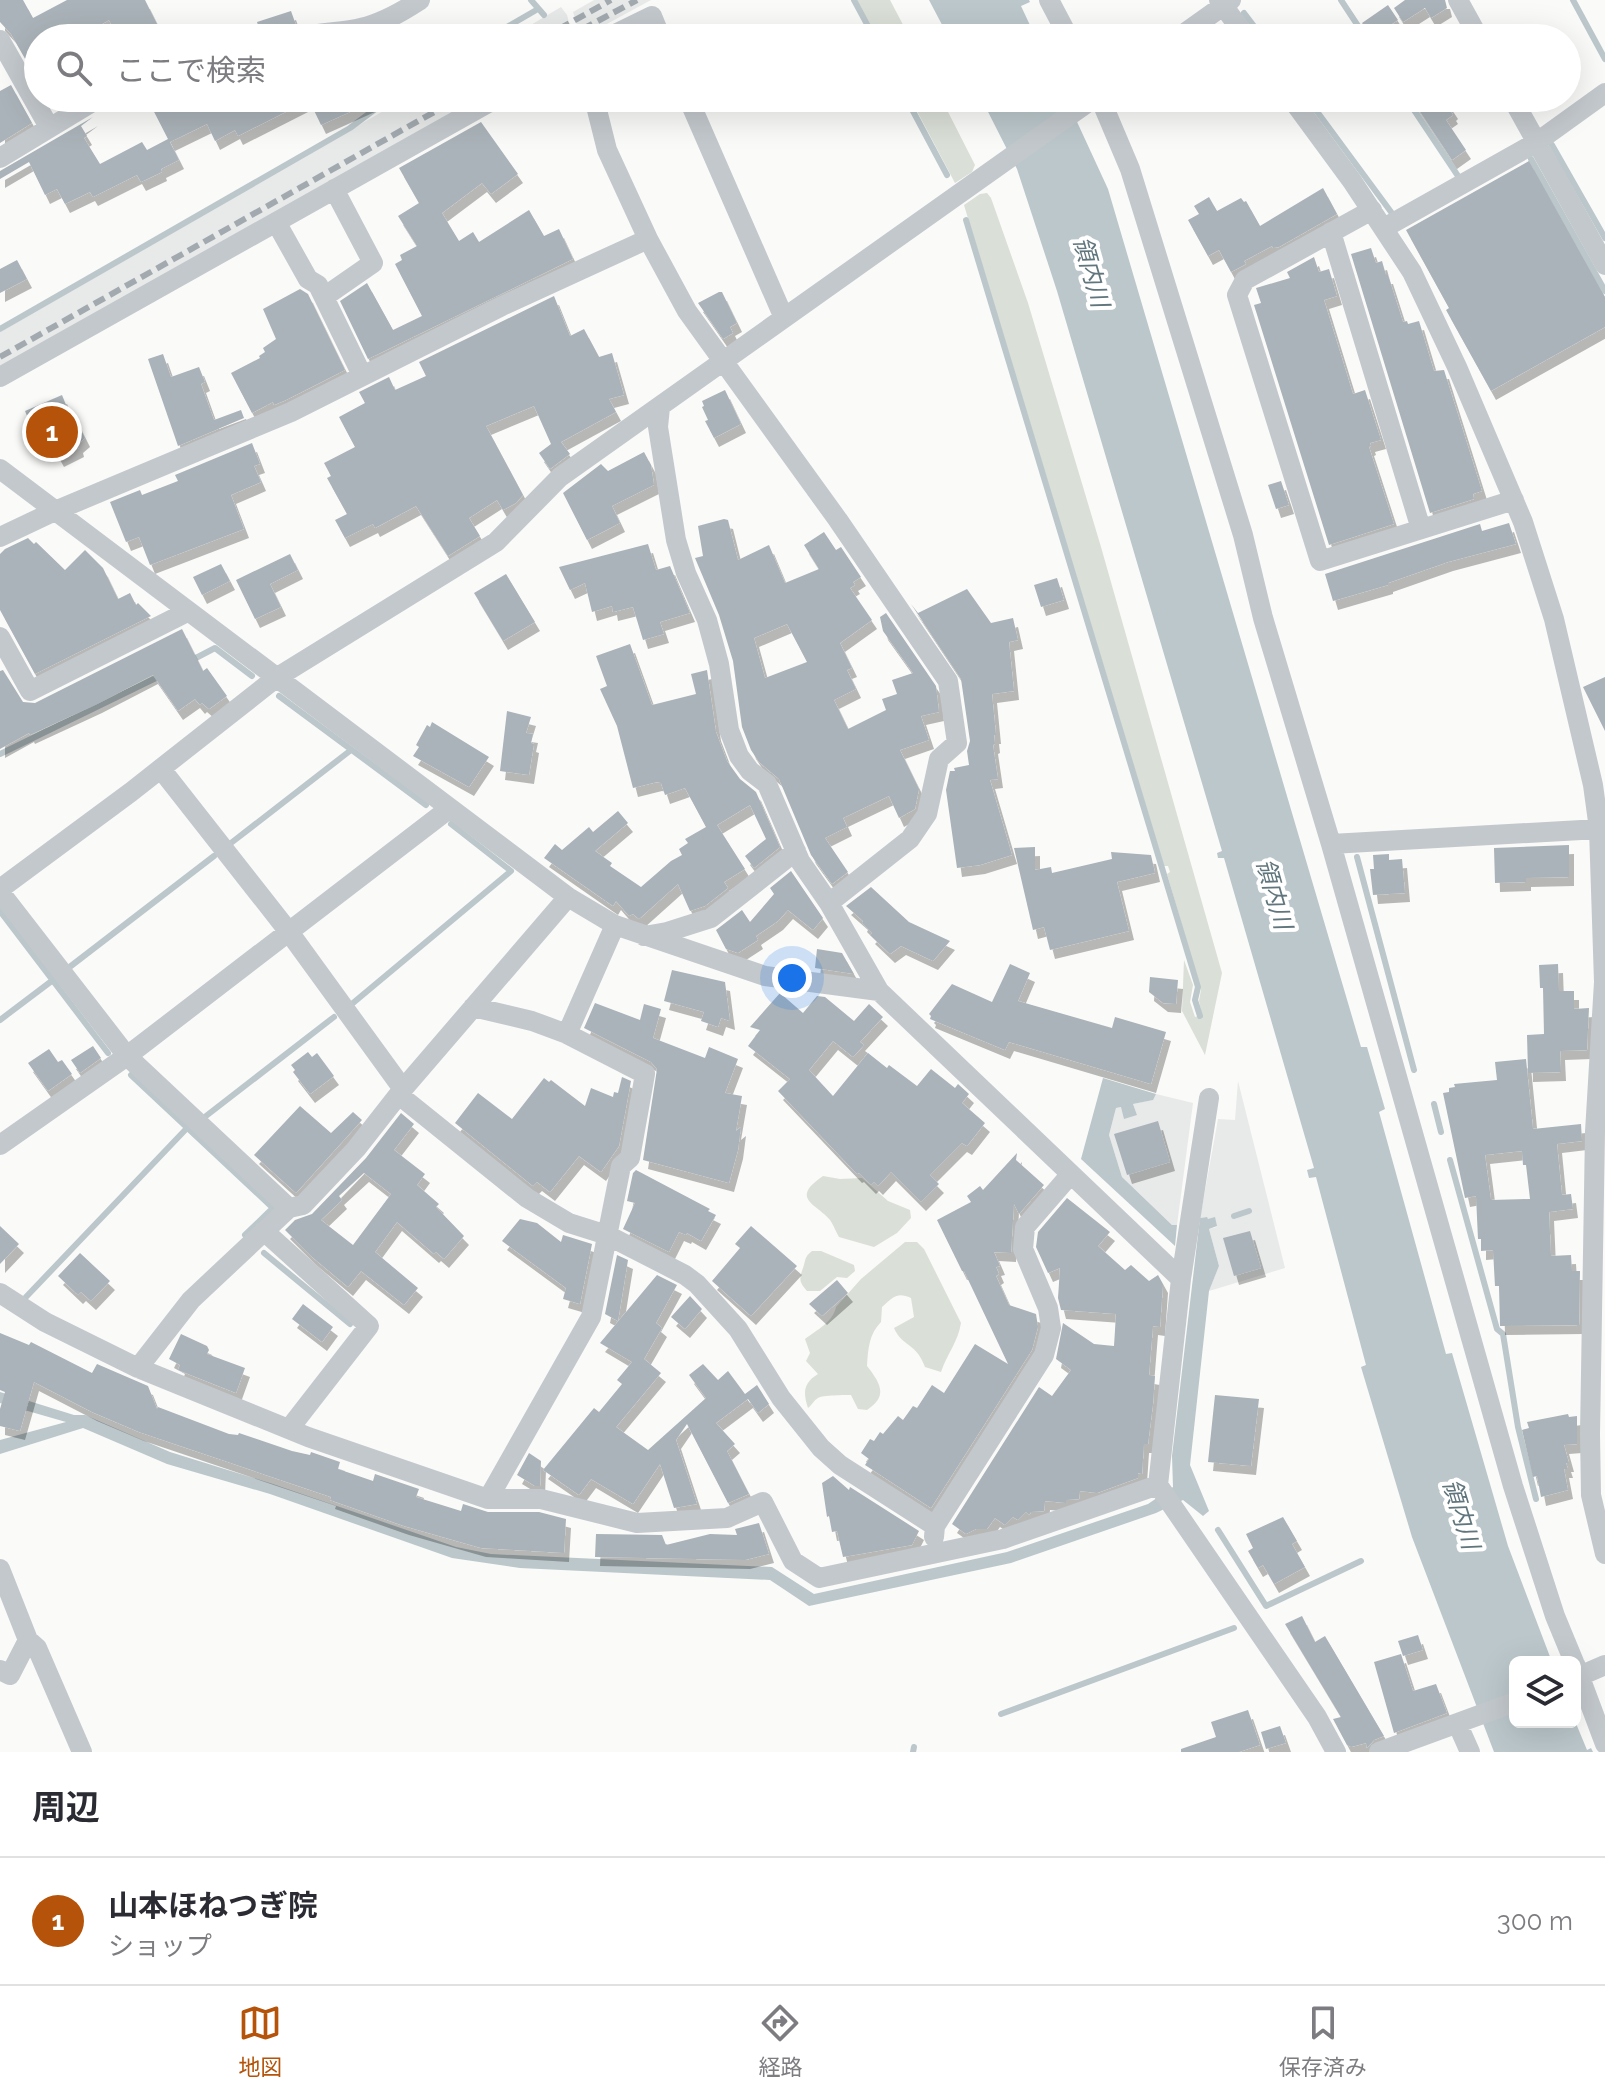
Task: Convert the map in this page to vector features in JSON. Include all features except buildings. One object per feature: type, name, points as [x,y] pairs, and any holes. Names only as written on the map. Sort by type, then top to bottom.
[{"type":"street","points":[[372,24],[397,16],[420,0]]},
{"type":"street","points":[[1049,0],[1062,24]]},
{"type":"street","points":[[1458,0],[1471,24]]},
{"type":"street","points":[[1196,24],[1224,2],[1238,24]]},
{"type":"street","points":[[636,24],[652,16],[655,24]]},
{"type":"street","points":[[0,40],[24,83]]},
{"type":"street","points":[[1581,110],[1605,93]]},
{"type":"street","points":[[41,112],[49,127]]},
{"type":"street","points":[[0,158],[75,112]]},
{"type":"street","points":[[0,377],[472,112]]},
{"type":"street","points":[[598,112],[607,150],[648,239],[687,311],[838,520],[948,681],[957,743],[939,759],[927,814],[895,854],[829,903]]},
{"type":"street","points":[[694,112],[784,318]]},
{"type":"street","points":[[289,1208],[127,1056],[0,890],[276,678],[496,542],[560,477],[1075,112]]},
{"type":"street","points":[[1106,112],[1130,169],[1243,535],[1263,618],[1331,844],[1513,1486],[1571,1656]]},
{"type":"street","points":[[1301,112],[1372,210],[1412,272],[1457,367],[1514,500],[1554,619],[1599,782],[1604,982],[1599,1029],[1600,1250],[1591,1495],[1605,1554]]},
{"type":"street","points":[[1520,112],[1605,265]]},
{"type":"street","points":[[1384,228],[1537,142],[1579,112]]},
{"type":"street","points":[[324,297],[373,263],[334,189]]},
{"type":"street","points":[[1372,210],[1245,280],[1237,295],[1320,561],[1514,500]]},
{"type":"street","points":[[276,222],[308,279],[318,285],[362,375]]},
{"type":"street","points":[[1331,232],[1421,529]]},
{"type":"street","points":[[0,537],[291,412],[502,306],[648,239]]},
{"type":"street","points":[[660,407],[658,427],[676,540],[711,634],[727,703],[729,730],[739,756],[750,771],[767,784],[796,851],[879,991],[1181,1279]]},
{"type":"street","points":[[0,469],[568,897],[615,925],[765,976],[879,991]]},
{"type":"street","points":[[0,637],[30,691],[187,612]]},
{"type":"street","points":[[161,769],[289,932],[401,1092],[527,1198],[569,1223],[607,1235],[697,1284],[738,1329],[781,1398],[821,1448],[840,1465],[935,1526]]},
{"type":"street","points":[[0,1145],[127,1056],[450,808]]},
{"type":"street","points":[[1331,844],[1599,829]]},
{"type":"street","points":[[644,936],[711,918],[796,851]]},
{"type":"street","points":[[138,1368],[191,1300],[289,1208],[303,1205],[356,1149],[568,897]]},
{"type":"street","points":[[567,1034],[615,925]]},
{"type":"street","points":[[473,1007],[532,1021],[567,1034],[645,1074],[630,1158],[621,1166],[591,1317],[488,1499]]},
{"type":"street","points":[[1209,1098],[1181,1279],[1160,1488],[1172,1510],[1317,1717],[1336,1752]]},
{"type":"street","points":[[934,1553],[935,1526],[1044,1355],[1051,1328],[1048,1308],[1023,1249],[1025,1227],[1070,1175]]},
{"type":"street","points":[[264,1231],[369,1326],[289,1429]]},
{"type":"street","points":[[0,1293],[45,1322],[138,1368],[289,1429],[488,1499],[541,1499],[637,1523],[727,1518],[763,1502],[793,1561],[819,1578],[1003,1539],[1160,1488]]},
{"type":"street","points":[[0,1569],[28,1640],[37,1648],[82,1752]]},
{"type":"street","points":[[0,1670],[10,1675],[28,1640]]},
{"type":"street","points":[[1581,1669],[1605,1665]]},
{"type":"street","points":[[1581,1683],[1605,1744]]},
{"type":"street","points":[[1379,1752],[1509,1704]]},
{"type":"street","points":[[1464,1723],[1470,1752]]},
{"type":"shaded area","points":[[594,0],[651,0],[607,24],[577,24],[573,12]]},
{"type":"shaded area","points":[[857,0],[890,0],[903,24],[870,24]]},
{"type":"shaded area","points":[[561,7],[569,24],[532,24]]},
{"type":"shaded area","points":[[382,112],[452,112],[0,368],[0,332]]},
{"type":"shaded area","points":[[917,112],[948,112],[975,165],[972,172],[955,183]]},
{"type":"shaded area","points":[[987,193],[1028,303],[1222,973],[1205,1055],[1182,1011],[1184,960],[1193,985],[1190,1002],[1195,1017],[1202,1015],[1199,1001],[1201,990],[1167,874],[1170,872],[1168,866],[1164,866],[964,205]]},
{"type":"shaded area","points":[[1238,1081],[1285,1268],[1209,1291],[1219,1266],[1209,1229],[1217,1227],[1206,1217],[1200,1218],[1218,1119],[1235,1120]]},
{"type":"shaded area","points":[[1156,1094],[1193,1103],[1177,1225],[1172,1225],[1122,1177],[1109,1135],[1116,1108],[1121,1107],[1137,1115],[1133,1104],[1152,1100]]},
{"type":"shaded area","points":[[823,1176],[862,1178],[888,1201],[910,1210],[911,1218],[897,1233],[874,1247],[839,1237],[830,1220],[807,1196],[808,1190]]},
{"type":"shaded area","points":[[905,1242],[917,1242],[924,1249],[961,1323],[941,1372],[925,1367],[917,1353],[897,1334],[894,1328],[914,1317],[911,1298],[898,1295],[882,1307],[881,1322],[869,1348],[867,1366],[879,1384],[878,1400],[867,1410],[858,1409],[851,1395],[824,1396],[808,1408],[806,1389],[809,1381],[818,1374],[806,1361],[810,1353],[805,1339],[828,1321],[861,1279]]},
{"type":"shaded area","points":[[812,1251],[821,1251],[854,1265],[855,1271],[847,1278],[837,1277],[820,1291],[807,1291],[800,1278]]},
{"type":"water","points":[[929,0],[1030,2],[1021,6],[1029,24],[942,24]]},
{"type":"water","name":"領内川","points":[[988,112],[1072,112],[1108,189],[1361,1047],[1367,1047],[1385,1109],[1379,1112],[1446,1354],[1452,1353],[1508,1546],[1550,1656],[1509,1656],[1509,1728],[1578,1728],[1587,1750],[1591,1748],[1593,1752],[1494,1752],[1412,1537],[1361,1367],[1366,1365],[1316,1177],[1309,1178],[1307,1170],[1314,1168],[1224,858],[1218,858],[1217,853],[1222,851],[1057,291],[1017,169]]},
{"type":"water","points":[[1103,1078],[1156,1094],[1153,1100],[1133,1104],[1137,1115],[1124,1119],[1121,1107],[1116,1108],[1109,1135],[1122,1177],[1172,1225],[1177,1225],[1175,1246],[1081,1159]]},
{"type":"water","points":[[1215,1217],[1217,1226],[1209,1229],[1219,1266],[1209,1291],[1190,1465],[1209,1511],[1203,1516],[1183,1500],[1156,1513],[1011,1563],[809,1606],[770,1580],[520,1568],[452,1558],[270,1494],[167,1464],[83,1428],[0,1454],[0,1440],[66,1422],[0,1403],[0,1392],[74,1415],[85,1415],[170,1452],[456,1547],[491,1554],[772,1567],[814,1594],[1007,1552],[1148,1504],[1173,1487],[1172,1456],[1200,1218]]},
{"type":"waterway","points":[[531,0],[544,15]]},
{"type":"waterway","points":[[854,0],[867,24]]},
{"type":"waterway","points":[[1341,0],[1357,24]]},
{"type":"waterway","points":[[1573,0],[1605,59]]},
{"type":"waterway","points":[[512,24],[538,9]]},
{"type":"waterway","points":[[1244,13],[1252,24]]},
{"type":"waterway","points":[[0,329],[350,128],[371,112]]},
{"type":"waterway","points":[[913,112],[947,175]]},
{"type":"waterway","points":[[1317,112],[1394,216]]},
{"type":"waterway","points":[[1415,112],[1460,179]]},
{"type":"waterway","points":[[1552,145],[1605,238]]},
{"type":"waterway","points":[[1531,159],[1605,291]]},
{"type":"waterway","points":[[966,220],[1198,987],[1195,1000],[1200,1016]]},
{"type":"waterway","points":[[192,660],[215,648],[252,676]]},
{"type":"waterway","points":[[0,754],[160,676]]},
{"type":"waterway","points":[[279,696],[426,805]]},
{"type":"waterway","points":[[231,843],[351,750]]},
{"type":"waterway","points":[[353,1003],[511,871],[451,824]]},
{"type":"waterway","points":[[67,969],[214,856]]},
{"type":"waterway","points":[[1357,857],[1414,1070]]},
{"type":"waterway","points":[[0,911],[108,1053]]},
{"type":"waterway","points":[[0,1020],[53,980]]},
{"type":"waterway","points":[[206,1116],[334,1017]]},
{"type":"waterway","points":[[131,1075],[273,1208],[245,1235]]},
{"type":"waterway","points":[[1434,1104],[1441,1132]]},
{"type":"waterway","points":[[26,1297],[188,1127]]},
{"type":"waterway","points":[[1450,1160],[1497,1329],[1503,1334],[1518,1427],[1536,1499]]},
{"type":"waterway","points":[[1234,1216],[1249,1211]]},
{"type":"waterway","points":[[264,1253],[350,1324]]},
{"type":"waterway","points":[[1218,1530],[1266,1606],[1361,1561]]},
{"type":"waterway","points":[[1001,1714],[1234,1628]]},
{"type":"waterway","points":[[913,1752],[914,1747]]},
{"type":"railway","points":[[568,24],[611,0]]},
{"type":"railway","points":[[592,24],[637,0]]},
{"type":"railway","points":[[0,357],[434,112]]},
{"type":"place","name":"山本ほねつぎ院","points":[[52,432]]}]
